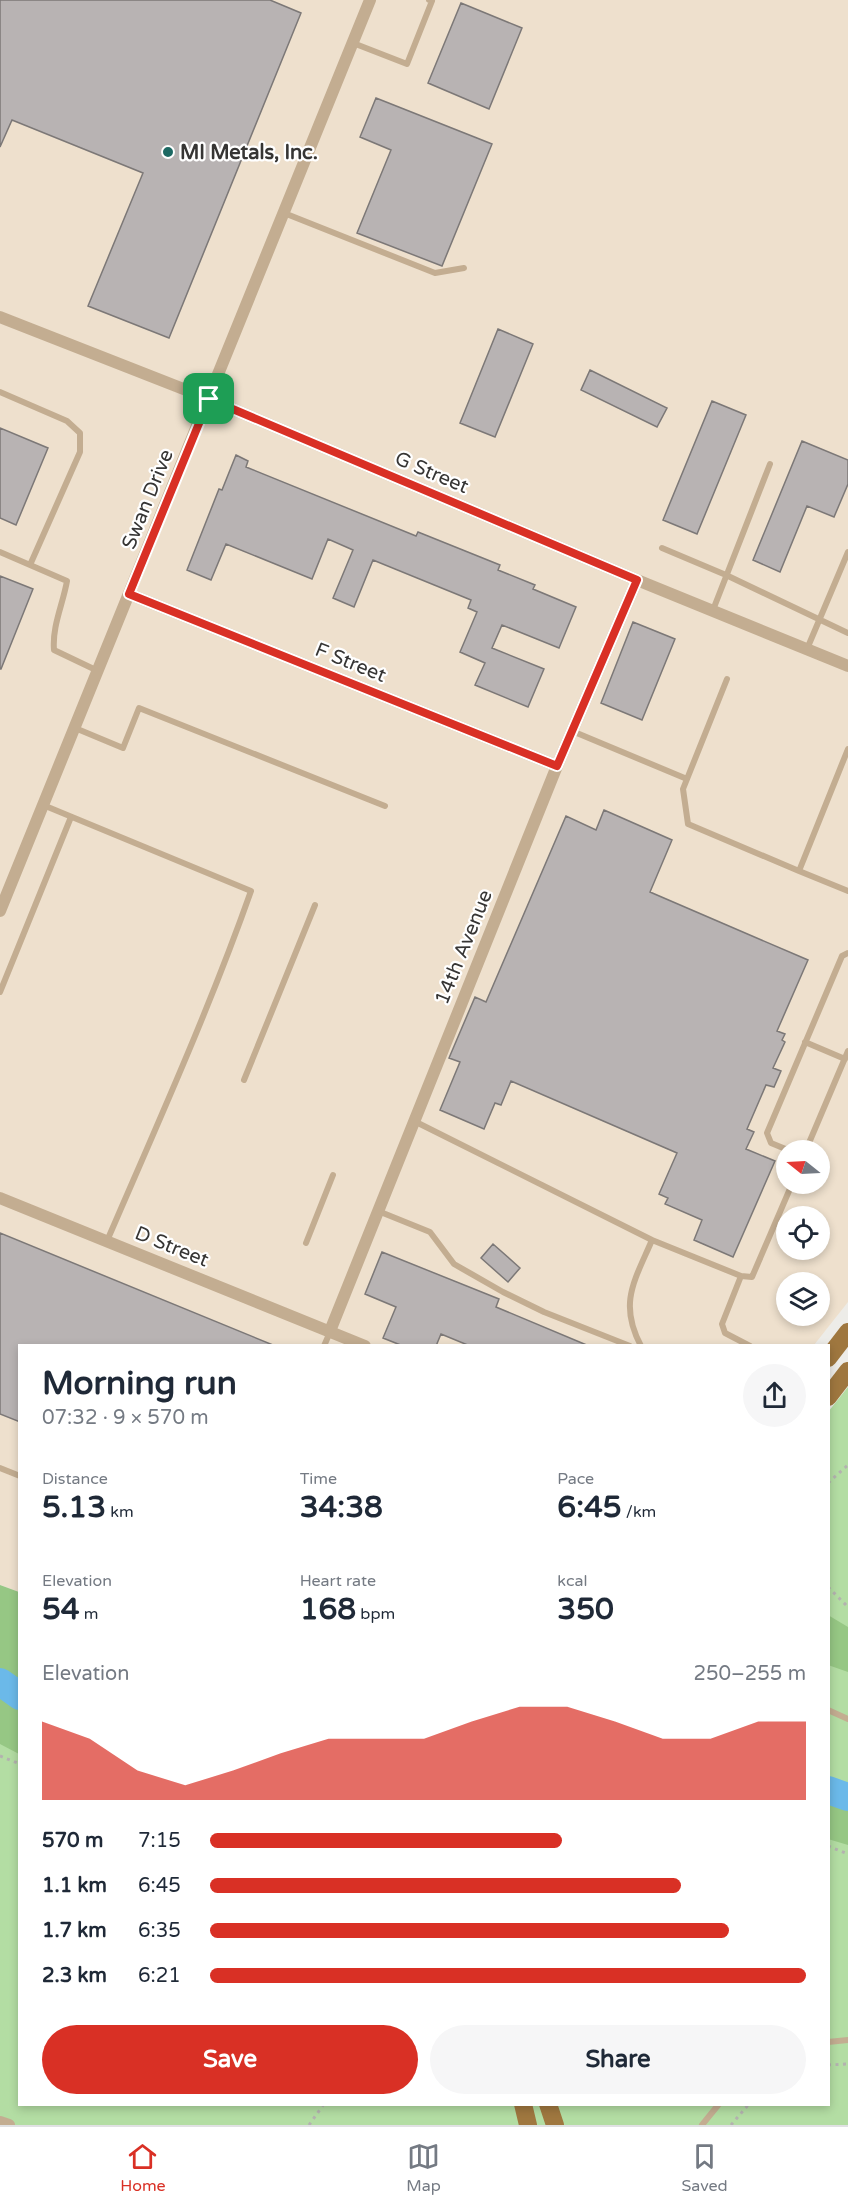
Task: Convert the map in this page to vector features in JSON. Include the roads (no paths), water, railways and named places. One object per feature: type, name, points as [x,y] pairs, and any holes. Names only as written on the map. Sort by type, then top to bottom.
[{"type":"main road","points":[[830,1355],[848,1332]]},
{"type":"main road","points":[[830,1394],[848,1371]]},
{"type":"main road","points":[[523,2106],[528,2125]]},
{"type":"main road","points":[[549,2106],[555,2125]]},
{"type":"street","name":"Swan Drive","points":[[0,911],[370,0]]},
{"type":"street","name":"G Street","points":[[0,317],[209,399],[637,580],[848,666]]},
{"type":"street","name":"14th Avenue","points":[[330,1331],[557,766],[637,580]]},
{"type":"street","name":"F Street","points":[[129,594],[557,766]]},
{"type":"street","name":"D Street","points":[[0,1198],[360,1344]]},
{"type":"street","points":[[0,2121],[9,2125]]},
{"type":"lane","points":[[353,42],[407,64],[432,1],[429,0]]},
{"type":"lane","points":[[284,213],[435,273],[464,268]]},
{"type":"lane","points":[[0,392],[68,420],[80,433],[80,452],[30,565]]},
{"type":"lane","points":[[712,611],[770,464]]},
{"type":"lane","points":[[662,548],[726,575],[848,633]]},
{"type":"lane","points":[[0,552],[68,581],[63,606],[53,635],[54,650],[98,671]]},
{"type":"lane","points":[[807,650],[848,552]]},
{"type":"lane","points":[[727,679],[683,789],[688,824],[848,891]]},
{"type":"lane","points":[[75,728],[123,748],[139,708],[385,806]]},
{"type":"lane","points":[[572,731],[687,778]]},
{"type":"lane","points":[[799,871],[848,749]]},
{"type":"lane","points":[[44,805],[251,891],[232,945],[179,1074],[107,1241]]},
{"type":"lane","points":[[0,992],[71,817]]},
{"type":"lane","points":[[244,1080],[315,905]]},
{"type":"lane","points":[[776,1145],[771,1143],[767,1133],[842,956],[848,953]]},
{"type":"lane","points":[[806,1042],[844,1059]]},
{"type":"lane","points":[[810,1140],[848,1051]]},
{"type":"lane","points":[[414,1121],[652,1240],[741,1276],[752,1277],[788,1194]]},
{"type":"lane","points":[[306,1243],[333,1175]]},
{"type":"lane","points":[[378,1210],[430,1232],[453,1264],[503,1292],[544,1312],[625,1344]]},
{"type":"lane","points":[[640,1344],[630,1314],[630,1293],[652,1240]]},
{"type":"lane","points":[[741,1276],[722,1324],[725,1333],[746,1344]]},
{"type":"lane","points":[[325,1344],[330,1331]]},
{"type":"lane","points":[[0,1468],[18,1475]]},
{"type":"lane","points":[[830,1711],[848,1719]]},
{"type":"lane","points":[[830,2042],[848,2040]]},
{"type":"lane","points":[[702,2125],[717,2106]]},
{"type":"waterway","points":[[0,1682],[18,1695]]},
{"type":"waterway","points":[[830,1791],[848,1797]]},
{"type":"place","name":"MI Metals, Inc.","points":[[168,152]]}]
